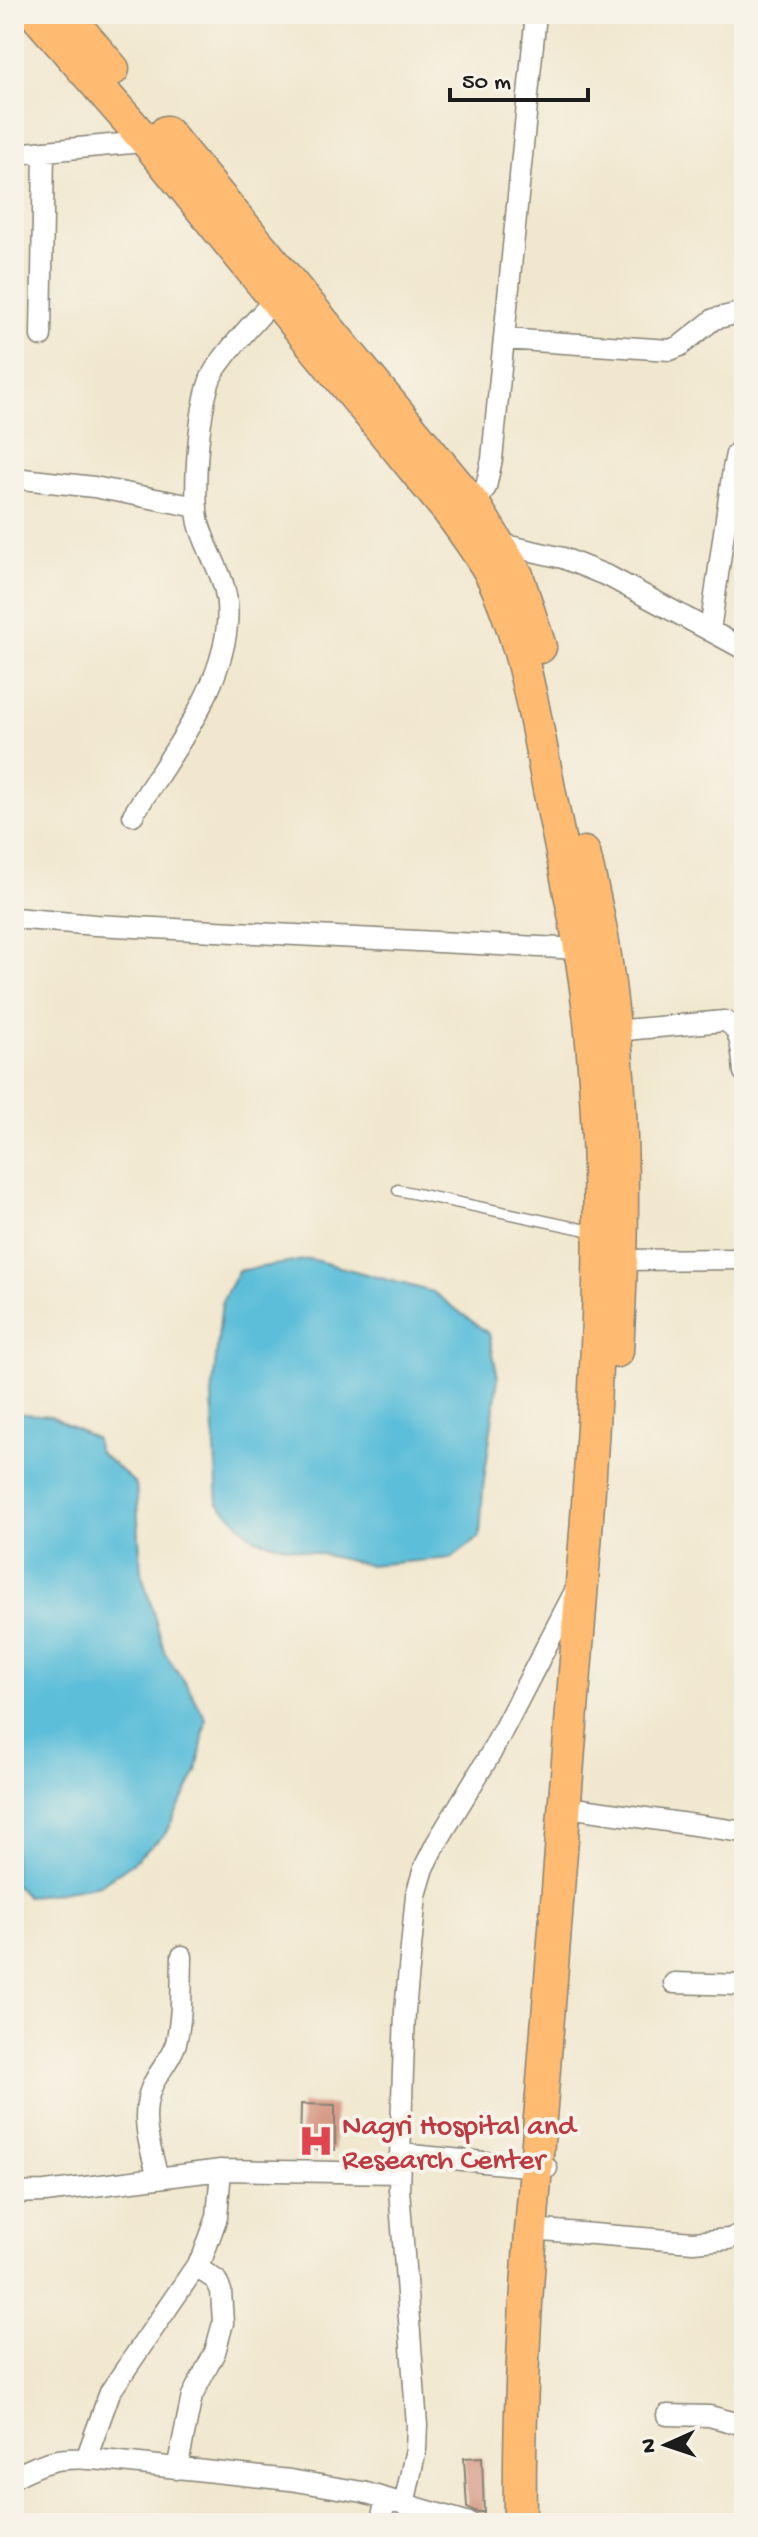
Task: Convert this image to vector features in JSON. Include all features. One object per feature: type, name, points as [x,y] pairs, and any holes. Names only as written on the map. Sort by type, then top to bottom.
[{"type":"highway","points":[[35,14],[159,141],[475,506],[501,544],[517,575],[540,646],[592,948],[591,1030],[599,1233],[593,1432],[543,2168]]},
{"type":"highway","points":[[66,14],[274,300],[450,513],[491,575],[511,622],[614,1031],[622,1175],[622,1260],[612,1433],[582,1809],[519,2421],[520,2523]]},
{"type":"highway","points":[[533,2523],[531,2447],[537,2230]]},
{"type":"street","points":[[475,506],[486,487],[492,459],[536,14]]},
{"type":"street","points":[[14,154],[159,141]]},
{"type":"street","points":[[41,336],[44,151]]},
{"type":"street","points":[[133,815],[201,704],[219,665],[227,629],[228,602],[224,582],[198,522],[199,445],[203,411],[214,371],[274,300]]},
{"type":"street","points":[[504,339],[670,350],[680,346],[714,319],[744,312]]},
{"type":"street","points":[[710,631],[733,469],[736,454],[744,446]]},
{"type":"street","points":[[14,478],[94,487],[197,507]]},
{"type":"street","points":[[501,544],[533,549],[610,577],[744,649]]},
{"type":"street","points":[[14,918],[95,925],[592,948]]},
{"type":"street","points":[[614,1031],[665,1025],[731,1023],[736,1029],[744,1072]]},
{"type":"street","points":[[622,1260],[744,1259]]},
{"type":"street","points":[[380,2523],[395,2502],[416,2449],[417,2425],[401,2228],[399,2164],[405,2011],[416,1895],[424,1868],[437,1842],[491,1753],[583,1577]]},
{"type":"street","points":[[582,1809],[744,1832]]},
{"type":"street","points":[[158,2177],[145,2119],[153,2085],[175,2044],[182,1956]]},
{"type":"street","points":[[674,1983],[744,1985]]},
{"type":"street","points":[[14,2193],[45,2192],[221,2170],[399,2164],[543,2168]]},
{"type":"street","points":[[86,2459],[110,2392],[196,2267],[211,2236],[217,2217],[221,2170]]},
{"type":"street","points":[[537,2230],[693,2242],[729,2239],[744,2233]]},
{"type":"street","points":[[177,2469],[192,2396],[215,2352],[223,2323],[221,2291],[216,2280],[196,2267]]},
{"type":"street","points":[[667,2415],[709,2416],[744,2425]]},
{"type":"street","points":[[14,2477],[49,2461],[66,2457],[86,2459],[290,2480],[363,2492],[470,2523]]},
{"type":"lane","points":[[398,1190],[599,1233]]},
{"type":"water","points":[[310,1259],[433,1292],[489,1334],[498,1378],[483,1488],[480,1537],[452,1558],[368,1565],[255,1539],[218,1503],[212,1396],[222,1301],[238,1271]]},
{"type":"water","points":[[14,1413],[51,1416],[96,1439],[97,1450],[136,1484],[141,1571],[165,1653],[206,1719],[197,1772],[165,1834],[132,1863],[100,1885],[26,1896],[14,1883],[14,1762],[20,1686],[14,1616]]},
{"type":"building","points":[[301,2104],[335,2105],[335,2150],[300,2149]]},
{"type":"building","points":[[482,2457],[484,2512],[477,2512],[467,2508],[464,2458]]},
{"type":"place","name":"Nagri Hospital and Research Center","points":[[316,2141]]}]
